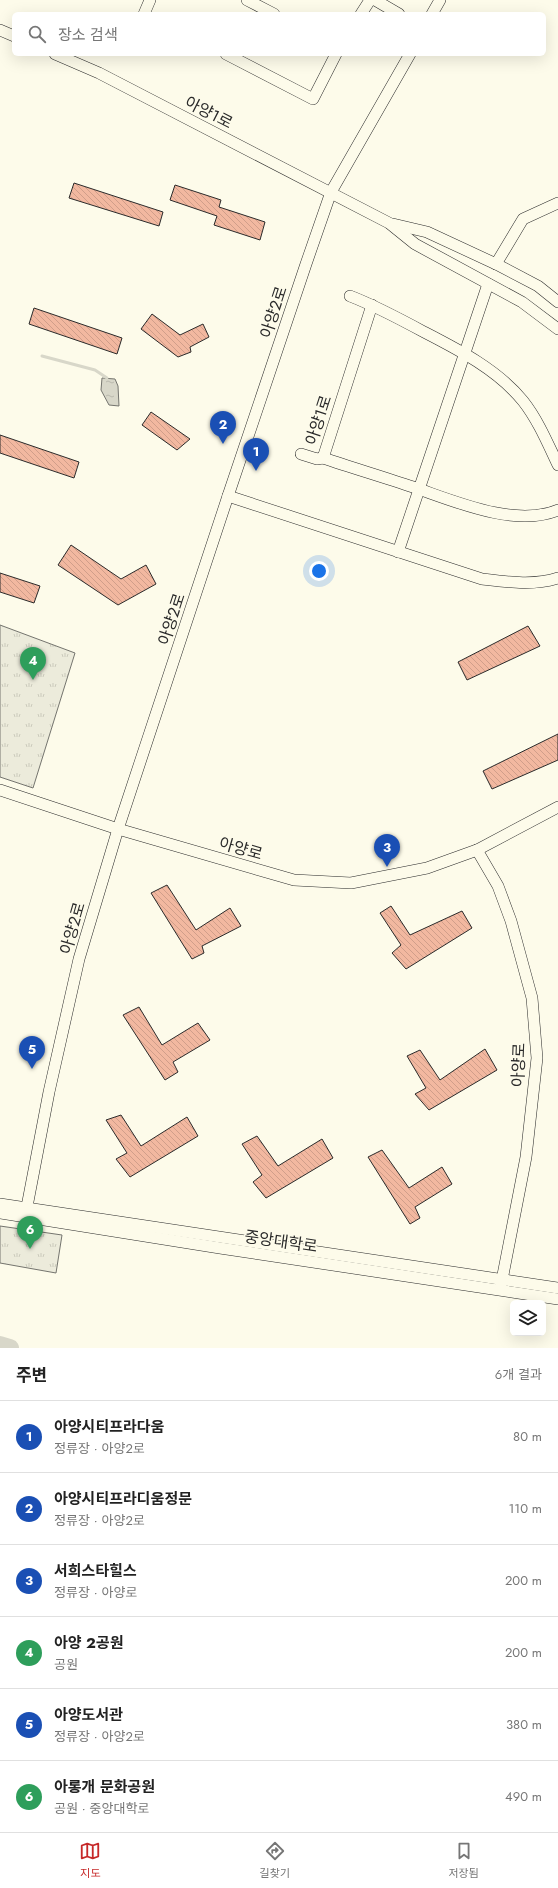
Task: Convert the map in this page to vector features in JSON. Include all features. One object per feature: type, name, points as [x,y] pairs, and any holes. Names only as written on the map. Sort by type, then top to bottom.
[{"type":"street","points":[[146,12],[150,0]]},
{"type":"street","points":[[247,0],[270,12]]},
{"type":"street","points":[[362,12],[370,0]]},
{"type":"street","points":[[375,0],[396,12]]},
{"type":"street","points":[[433,12],[440,0]]},
{"type":"street","points":[[0,30],[12,35]]},
{"type":"street","name":"아양1로","points":[[60,56],[99,73],[331,192],[389,224],[415,244],[522,302],[558,329]]},
{"type":"street","points":[[230,56],[313,99],[335,56]]},
{"type":"street","name":"아양2로","points":[[26,1212],[49,1092],[79,959],[118,829],[228,496],[331,192],[409,56]]},
{"type":"street","points":[[496,264],[523,219],[558,203]]},
{"type":"street","name":"아양1로","points":[[389,224],[427,232],[496,264],[538,286],[558,302]]},
{"type":"street","points":[[398,552],[488,284]]},
{"type":"street","points":[[350,296],[372,305],[464,354],[495,374],[523,401],[543,434],[558,465]]},
{"type":"street","name":"아양1로","points":[[372,305],[323,458],[486,511],[521,516],[550,513],[558,510]]},
{"type":"street","points":[[301,454],[317,460],[323,458]]},
{"type":"street","points":[[228,496],[482,579],[516,583],[550,581],[558,578]]},
{"type":"street","name":"아양로","points":[[0,790],[118,829],[299,881],[351,883],[427,868],[477,850],[558,807]]},
{"type":"street","name":"아양로","points":[[477,850],[498,886],[511,921],[532,998],[537,1058],[526,1157],[502,1284]]},
{"type":"street","name":"중앙대학로","points":[[0,1204],[26,1212],[502,1284],[558,1288]]},
{"type":"street","name":"중앙대학로","points":[[0,1213],[26,1212]]},
{"type":"street","name":"중앙대학로","points":[[502,1284],[558,1299]]},
{"type":"green space","points":[[0,625],[75,653],[33,788],[0,777]]},
{"type":"green space","points":[[0,1226],[62,1235],[56,1273],[0,1263]]},
{"type":"water","points":[[102,378],[115,379],[118,386],[119,406],[109,405],[101,390]]},
{"type":"building","points":[[74,183],[163,212],[159,226],[69,198]]},
{"type":"building","points":[[175,185],[221,200],[219,207],[265,222],[260,240],[214,225],[217,216],[170,200]]},
{"type":"building","points":[[34,308],[122,338],[117,354],[29,324]]},
{"type":"building","points":[[152,314],[180,335],[203,324],[209,337],[190,347],[191,352],[178,357],[141,329]]},
{"type":"building","points":[[151,412],[190,439],[177,450],[142,425]]},
{"type":"building","points":[[0,435],[79,462],[74,478],[0,453]]},
{"type":"building","points":[[71,545],[121,579],[146,565],[156,584],[118,605],[58,565]]},
{"type":"building","points":[[0,573],[40,586],[34,603],[0,592]]},
{"type":"building","points":[[528,626],[540,646],[467,680],[458,662]]},
{"type":"building","points":[[558,734],[558,760],[492,789],[483,771]]},
{"type":"building","points":[[167,885],[196,930],[230,908],[241,926],[202,946],[204,953],[192,959],[151,893]]},
{"type":"building","points":[[391,906],[410,935],[462,911],[472,928],[406,969],[392,953],[401,945],[380,913]]},
{"type":"building","points":[[139,1007],[162,1045],[198,1023],[210,1040],[173,1062],[178,1072],[165,1080],[123,1015]]},
{"type":"building","points":[[485,1049],[497,1070],[429,1110],[415,1094],[426,1088],[407,1056],[420,1050],[440,1080]]},
{"type":"building","points":[[121,1115],[141,1146],[187,1117],[198,1136],[130,1177],[116,1159],[127,1153],[106,1120]]},
{"type":"building","points":[[257,1136],[278,1166],[322,1139],[333,1158],[266,1198],[253,1182],[262,1175],[242,1144]]},
{"type":"building","points":[[382,1150],[409,1188],[442,1167],[452,1184],[415,1207],[420,1218],[410,1224],[368,1157]]},
{"type":"waterway","points":[[42,356],[95,370],[107,378]]},
{"type":"waterway","points":[[0,1345],[10,1348]]},
{"type":"place","name":"아양시티프라디움정문","points":[[223,444]]},
{"type":"place","name":"아양시티프라다움","points":[[256,471]]},
{"type":"place","name":"아양 2공원","points":[[33,680]]},
{"type":"place","name":"서희스타힐스","points":[[387,867]]},
{"type":"place","name":"아양도서관","points":[[32,1069]]},
{"type":"place","name":"아롱개 문화공원","points":[[30,1249]]}]
